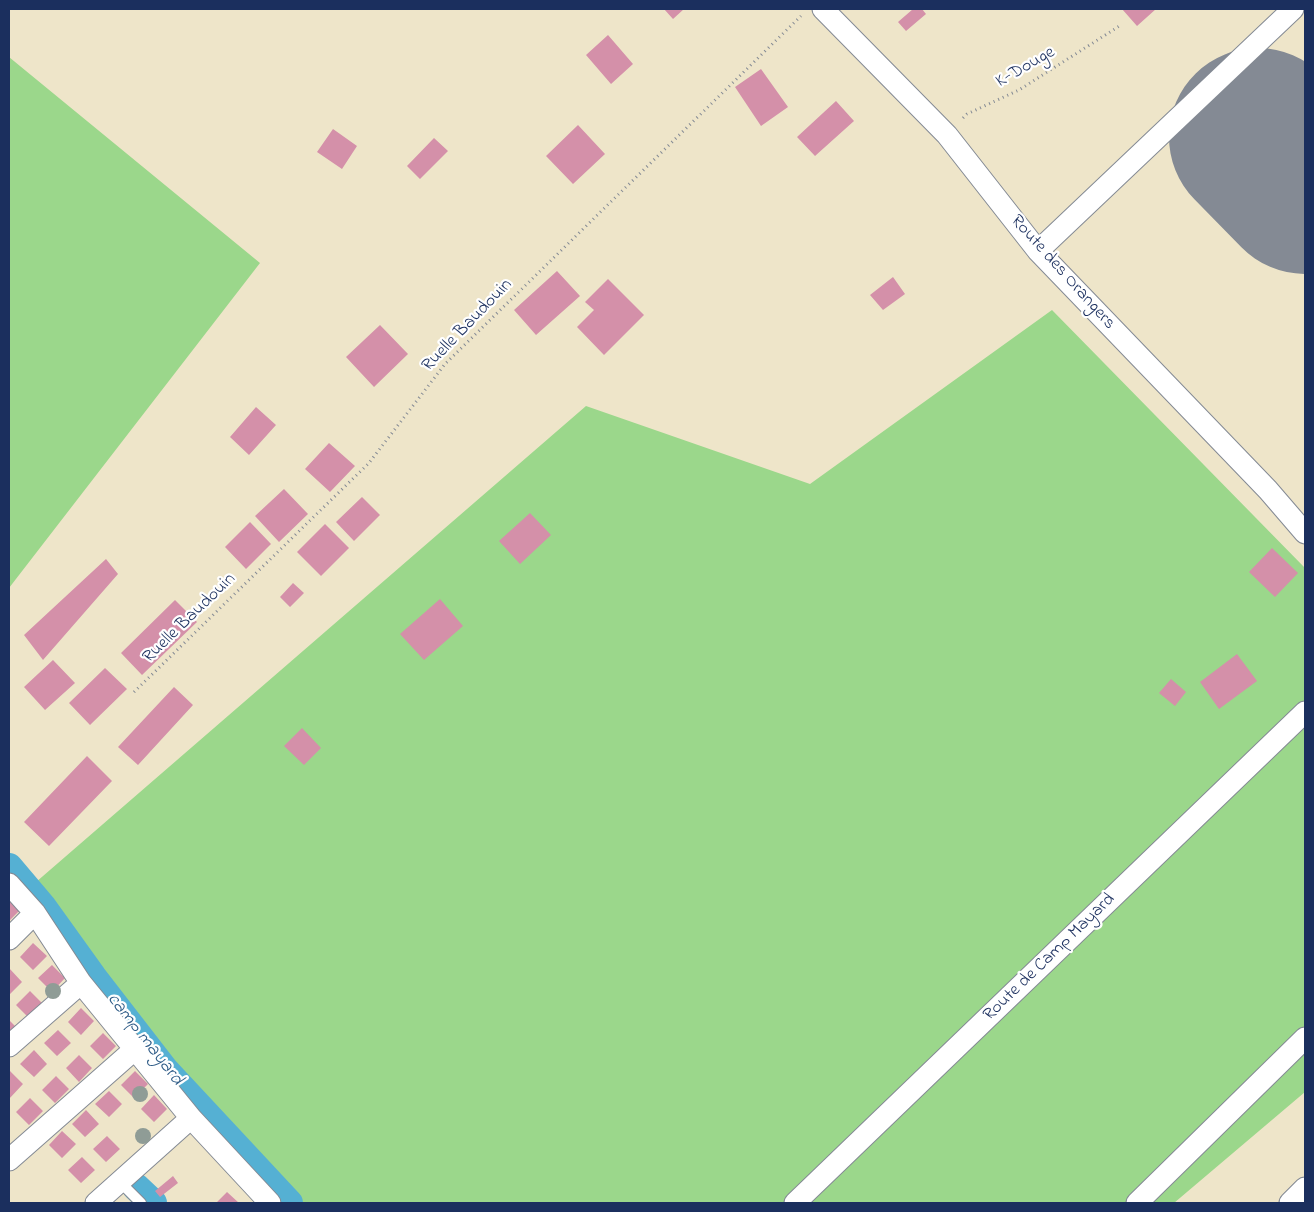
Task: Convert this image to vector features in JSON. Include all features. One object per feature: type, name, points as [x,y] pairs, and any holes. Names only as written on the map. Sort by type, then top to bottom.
[{"type":"street","name":"Route des Orangers","points":[[823,9],[947,135],[1038,251],[1268,490],[1305,533]]},
{"type":"street","points":[[1038,251],[1293,9]]},
{"type":"street","name":"Route de Camp Mayard","points":[[795,1203],[1305,712]]},
{"type":"street","points":[[9,884],[35,914],[80,983],[191,1118],[270,1203]]},
{"type":"street","points":[[9,939],[35,914]]},
{"type":"street","points":[[9,1046],[80,983]]},
{"type":"street","points":[[1137,1203],[1305,1038]]},
{"type":"street","points":[[9,1160],[135,1049]]},
{"type":"street","points":[[96,1203],[191,1118]]},
{"type":"street","points":[[1290,1203],[1305,1188]]},
{"type":"lane","points":[[120,1182],[142,1203]]},
{"type":"path","name":"Ruelle Baudouin","points":[[134,692],[369,463],[445,364],[802,16]]},
{"type":"path","name":"K-Douge","points":[[947,135],[967,114],[1020,90],[1121,25]]},
{"type":"green space","points":[[9,57],[260,263],[9,588]]},
{"type":"green space","points":[[1052,310],[1305,568],[1305,1092],[1174,1203],[296,1203],[204,1107],[28,889],[586,406],[810,484]]},
{"type":"building","points":[[664,9],[684,9],[673,19]]},
{"type":"building","points":[[913,9],[922,9],[926,14],[906,31],[898,22]]},
{"type":"building","points":[[1122,9],[1156,9],[1137,26]]},
{"type":"building","points":[[608,35],[633,64],[611,84],[586,55]]},
{"type":"building","points":[[761,69],[788,107],[761,126],[735,87]]},
{"type":"building","points":[[836,101],[854,121],[815,156],[797,137]]},
{"type":"building","points":[[578,125],[605,154],[573,184],[546,156]]},
{"type":"building","points":[[333,129],[357,146],[342,169],[317,152]]},
{"type":"building","points":[[434,138],[448,151],[420,179],[407,166]]},
{"type":"building","points":[[557,271],[580,296],[536,335],[514,310]]},
{"type":"building","points":[[893,277],[905,294],[883,310],[870,295]]},
{"type":"building","points":[[608,279],[644,315],[604,355],[577,327],[594,310],[585,302]]},
{"type":"building","points":[[380,325],[408,354],[374,387],[346,357]]},
{"type":"building","points":[[256,407],[276,425],[249,455],[230,437]]},
{"type":"building","points":[[329,443],[355,466],[330,492],[305,469]]},
{"type":"building","points":[[284,489],[308,514],[279,542],[255,516]]},
{"type":"building","points":[[362,497],[380,515],[354,541],[336,522]]},
{"type":"building","points":[[530,513],[551,535],[520,564],[499,541]]},
{"type":"building","points":[[250,522],[271,544],[246,569],[225,547]]},
{"type":"building","points":[[325,524],[349,548],[321,576],[297,552]]},
{"type":"building","points":[[1272,548],[1298,573],[1275,597],[1249,572]]},
{"type":"building","points":[[106,559],[118,574],[43,660],[24,635]]},
{"type":"building","points":[[293,583],[304,593],[290,607],[280,597]]},
{"type":"building","points":[[440,599],[463,626],[424,660],[400,634]]},
{"type":"building","points":[[175,600],[197,622],[142,675],[121,653]]},
{"type":"building","points":[[1237,654],[1257,681],[1219,709],[1200,682]]},
{"type":"building","points":[[53,660],[75,683],[45,710],[24,687]]},
{"type":"building","points":[[105,668],[127,689],[90,725],[69,703]]},
{"type":"building","points":[[1171,679],[1186,692],[1175,706],[1159,693]]},
{"type":"building","points":[[174,687],[193,705],[138,765],[118,747]]},
{"type":"building","points":[[302,728],[321,748],[304,765],[284,746]]},
{"type":"building","points":[[87,756],[112,781],[49,846],[24,822]]},
{"type":"building","points":[[9,900],[19,911],[9,921]]},
{"type":"building","points":[[33,943],[47,956],[33,970],[20,957]]},
{"type":"building","points":[[52,965],[65,978],[52,992],[38,978]]},
{"type":"building","points":[[9,968],[22,982],[9,995]]},
{"type":"building","points":[[30,991],[43,1004],[29,1018],[16,1005]]},
{"type":"building","points":[[81,1008],[94,1021],[81,1035],[68,1022]]},
{"type":"building","points":[[9,1020],[17,1028],[9,1036]]},
{"type":"building","points":[[58,1030],[71,1043],[57,1056],[44,1043]]},
{"type":"building","points":[[103,1033],[116,1046],[103,1059],[90,1046]]},
{"type":"building","points":[[34,1050],[47,1064],[34,1077],[20,1064]]},
{"type":"building","points":[[79,1055],[92,1068],[79,1082],[66,1068]]},
{"type":"building","points":[[10,1071],[23,1084],[9,1099],[9,1073]]},
{"type":"building","points":[[135,1071],[148,1084],[134,1098],[121,1085]]},
{"type":"building","points":[[56,1076],[69,1089],[55,1103],[42,1090]]},
{"type":"building","points":[[109,1091],[122,1104],[109,1117],[95,1104]]},
{"type":"building","points":[[154,1095],[167,1109],[154,1122],[141,1109]]},
{"type":"building","points":[[30,1098],[43,1111],[29,1125],[16,1112]]},
{"type":"building","points":[[86,1110],[99,1124],[85,1137],[72,1124]]},
{"type":"building","points":[[62,1131],[76,1144],[62,1158],[49,1145]]},
{"type":"building","points":[[107,1136],[120,1149],[106,1162],[93,1149]]},
{"type":"building","points":[[82,1157],[95,1170],[81,1183],[68,1170]]},
{"type":"building","points":[[173,1176],[178,1183],[160,1197],[155,1191]]},
{"type":"building","points":[[227,1192],[239,1203],[216,1203]]},
{"type":"waterway","name":"camp mayard","points":[[9,867],[42,906],[93,977],[165,1070],[289,1203]]},
{"type":"waterway","points":[[136,1187],[153,1203]]},
{"type":"runway","points":[[1258,137],[1305,185]]}]
